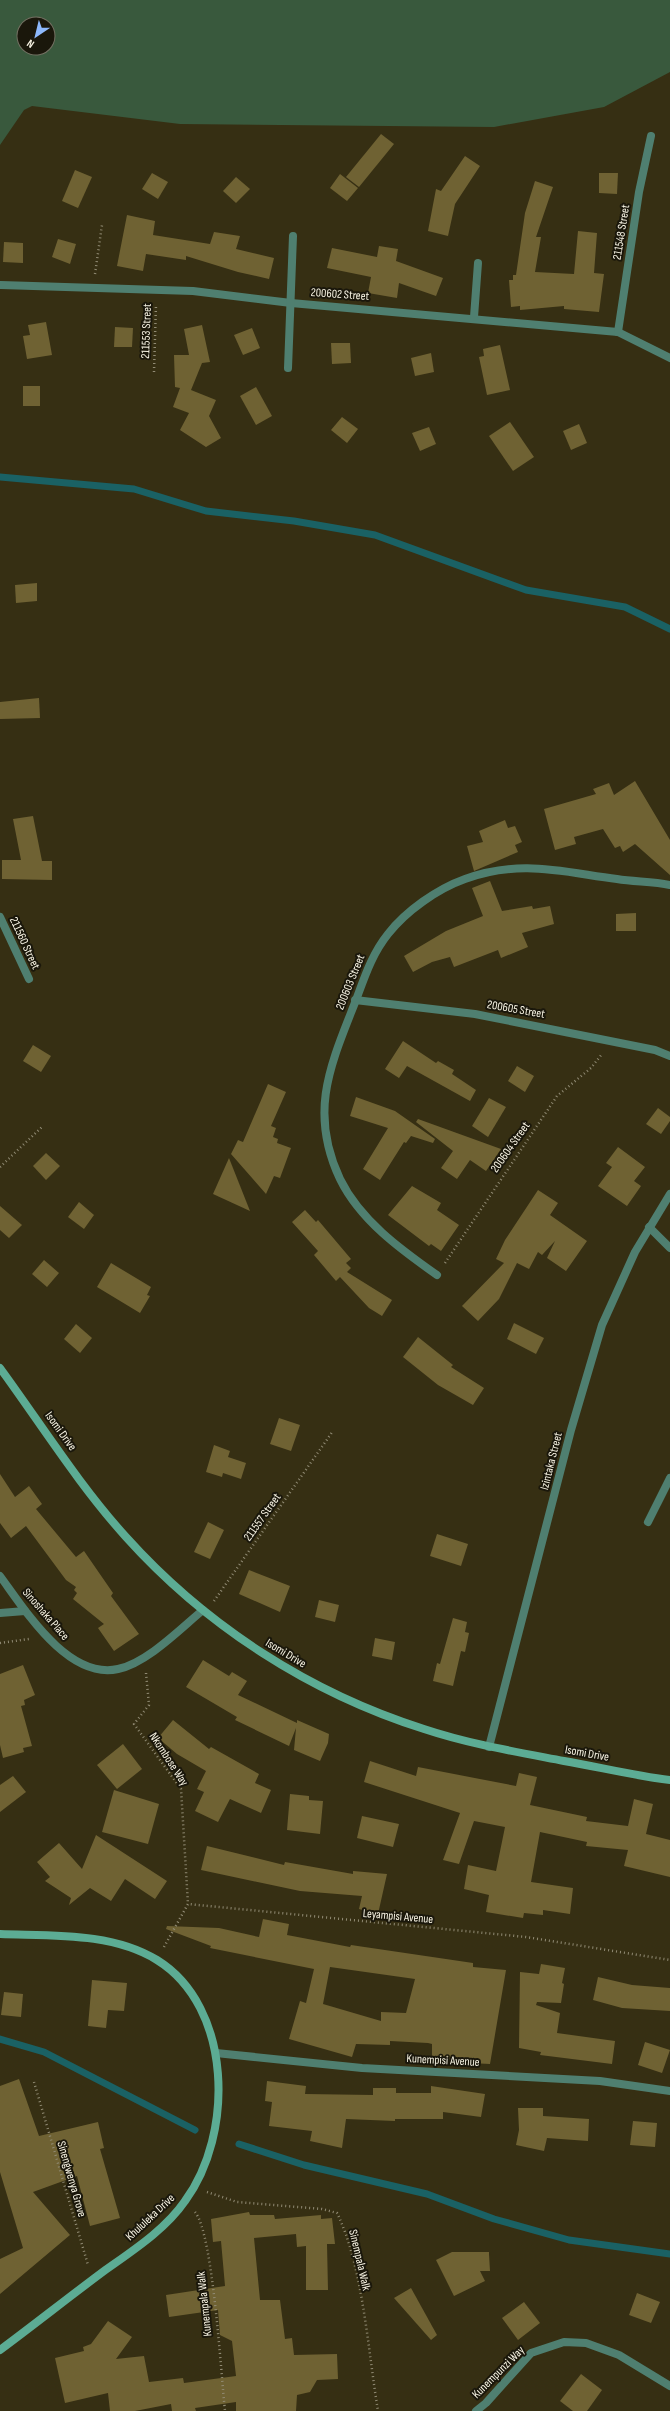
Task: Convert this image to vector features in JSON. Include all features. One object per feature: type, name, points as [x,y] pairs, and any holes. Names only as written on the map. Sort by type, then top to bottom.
[{"type":"street","name":"211548 Street","points":[[618,332],[639,192],[651,136]]},
{"type":"street","points":[[288,368],[293,236]]},
{"type":"street","points":[[474,318],[478,263]]},
{"type":"street","name":"200602 Street","points":[[1,285],[193,291],[291,303],[474,318],[618,332],[670,358]]},
{"type":"street","name":"200603 Street","points":[[437,1275],[406,1253],[378,1229],[354,1202],[340,1179],[332,1157],[324,1121],[324,1099],[331,1066],[371,958],[388,933],[405,916],[428,899],[463,879],[500,868],[529,868],[670,885]]},
{"type":"street","name":"211560 Street","points":[[0,917],[29,979]]},
{"type":"street","name":"200605 Street","points":[[355,1000],[475,1014],[655,1050],[670,1056]]},
{"type":"street","name":"Izintaka Street","points":[[489,1747],[586,1374],[602,1325],[634,1252],[670,1194]]},
{"type":"street","points":[[649,1227],[670,1248]]},
{"type":"street","name":"Isomi Drive","points":[[0,1368],[87,1488],[125,1536],[163,1575],[203,1610],[258,1650],[337,1695],[376,1713],[425,1730],[489,1747],[670,1780]]},
{"type":"street","points":[[648,1522],[665,1493],[670,1478]]},
{"type":"street","name":"Sinoshaka Place","points":[[0,1576],[25,1611],[48,1637],[69,1657],[92,1668],[118,1669],[145,1657],[203,1610]]},
{"type":"street","points":[[0,1613],[25,1611]]},
{"type":"street","name":"Khululeka Drive","points":[[0,1934],[68,1936],[114,1943],[158,1960],[181,1981],[196,2000],[208,2026],[216,2053],[219,2089],[217,2119],[206,2160],[185,2202],[143,2242],[0,2350]]},
{"type":"street","name":"Kunempisi Avenue","points":[[216,2053],[362,2068],[600,2081],[670,2091]]},
{"type":"street","name":"Kunempunzi Way","points":[[476,2411],[486,2403],[531,2353],[564,2342],[586,2343],[619,2355],[670,2386]]},
{"type":"path","points":[[93,288],[102,225]]},
{"type":"path","name":"211553 Street","points":[[154,372],[156,290]]},
{"type":"path","name":"200604 Street","points":[[437,1275],[498,1180],[557,1096],[591,1068],[612,1041]]},
{"type":"path","points":[[0,1168],[42,1127]]},
{"type":"path","name":"211557 Street","points":[[203,1610],[218,1597],[333,1431]]},
{"type":"path","points":[[0,1644],[48,1637]]},
{"type":"path","name":"Nkombose Way","points":[[145,1657],[149,1705],[134,1724],[181,1789],[188,1904]]},
{"type":"path","points":[[158,1960],[188,1904]]},
{"type":"path","name":"Leyampisi Avenue","points":[[188,1904],[526,1937],[670,1960]]},
{"type":"path","name":"Sinengwenya Grove","points":[[34,2082],[92,2280]]},
{"type":"path","name":"Sinempala Walk","points":[[193,2187],[236,2202],[322,2210],[337,2213],[346,2231],[358,2283],[378,2411]]},
{"type":"path","name":"Kunempala Walk","points":[[185,2202],[200,2219],[207,2246],[225,2411]]},
{"type":"green space","points":[[0,0],[670,0],[670,72],[604,107],[494,127],[180,124],[32,106],[24,110],[0,145]]},
{"type":"building","points":[[381,134],[394,144],[359,187],[346,177]]},
{"type":"building","points":[[465,156],[480,166],[455,204],[448,236],[428,231],[436,189],[441,191]]},
{"type":"building","points":[[75,170],[92,177],[78,208],[62,201]]},
{"type":"building","points":[[152,173],[168,182],[158,199],[142,189]]},
{"type":"building","points":[[599,173],[618,173],[617,194],[599,193]]},
{"type":"building","points":[[340,174],[358,188],[347,201],[330,188]]},
{"type":"building","points":[[236,177],[250,189],[236,203],[223,191]]},
{"type":"building","points":[[535,181],[553,187],[536,237],[541,237],[535,272],[574,274],[578,231],[597,233],[594,273],[604,274],[599,312],[564,309],[564,306],[520,310],[520,306],[511,307],[509,280],[513,280],[513,275],[516,275],[525,213]]},
{"type":"building","points":[[127,215],[155,221],[153,235],[210,244],[214,232],[240,236],[236,249],[274,258],[269,279],[238,272],[186,256],[186,260],[146,254],[143,271],[117,266]]},
{"type":"building","points":[[58,239],[76,244],[70,264],[52,257]]},
{"type":"building","points":[[4,242],[23,243],[23,263],[3,262]]},
{"type":"building","points":[[379,246],[398,249],[396,261],[443,278],[436,296],[399,283],[397,298],[368,293],[371,277],[327,268],[332,248],[377,257]]},
{"type":"building","points":[[46,322],[52,355],[27,359],[23,336],[30,335],[28,325]]},
{"type":"building","points":[[202,325],[210,362],[202,363],[191,390],[216,400],[209,416],[221,438],[206,447],[180,430],[189,413],[173,407],[180,388],[175,387],[174,355],[189,355],[184,329]]},
{"type":"building","points":[[115,327],[133,328],[132,347],[114,347]]},
{"type":"building","points":[[252,328],[260,348],[243,355],[234,335]]},
{"type":"building","points":[[331,343],[350,343],[351,363],[332,364]]},
{"type":"building","points":[[500,345],[510,390],[487,395],[479,357],[484,356],[483,349]]},
{"type":"building","points":[[431,353],[434,372],[415,376],[411,358]]},
{"type":"building","points":[[23,386],[40,386],[40,406],[23,406]]},
{"type":"building","points":[[256,387],[272,416],[256,425],[240,396]]},
{"type":"building","points":[[342,417],[358,429],[347,443],[331,430]]},
{"type":"building","points":[[510,422],[534,457],[513,471],[489,436]]},
{"type":"building","points":[[579,424],[587,443],[571,450],[563,431]]},
{"type":"building","points":[[429,427],[436,444],[420,451],[412,433]]},
{"type":"building","points":[[37,583],[37,601],[16,603],[15,585]]},
{"type":"building","points":[[39,698],[40,718],[0,719],[0,702]]},
{"type":"building","points":[[635,781],[670,840],[670,875],[635,844],[623,852],[620,846],[615,848],[603,829],[574,837],[576,844],[555,850],[544,809],[596,794],[593,789],[609,783],[614,795]]},
{"type":"building","points":[[33,816],[42,861],[52,861],[52,880],[2,879],[2,860],[21,860],[13,819]]},
{"type":"building","points":[[505,820],[508,828],[515,826],[522,842],[515,845],[518,852],[474,871],[467,846],[483,842],[479,831]]},
{"type":"building","points":[[490,881],[502,911],[532,906],[533,909],[550,906],[554,924],[522,933],[528,947],[501,958],[498,950],[454,967],[450,957],[432,962],[413,972],[404,956],[446,931],[483,916],[472,888]]},
{"type":"building","points":[[636,913],[636,931],[616,931],[616,914]]},
{"type":"building","points":[[403,1041],[436,1063],[438,1061],[454,1070],[452,1074],[476,1090],[470,1101],[407,1066],[399,1078],[385,1069]]},
{"type":"building","points":[[33,1045],[51,1056],[41,1072],[23,1061]]},
{"type":"building","points":[[517,1066],[534,1076],[525,1092],[508,1081]]},
{"type":"building","points":[[268,1084],[286,1092],[271,1126],[276,1128],[273,1137],[278,1139],[277,1143],[291,1148],[280,1178],[274,1176],[266,1194],[231,1154],[238,1140],[243,1142]]},
{"type":"building","points":[[356,1097],[395,1111],[435,1139],[433,1143],[411,1136],[406,1143],[404,1142],[380,1180],[363,1169],[388,1128],[350,1116]]},
{"type":"building","points":[[489,1098],[506,1107],[488,1137],[472,1126]]},
{"type":"building","points":[[658,1108],[670,1117],[670,1121],[661,1134],[646,1124]]},
{"type":"building","points":[[418,1119],[501,1149],[486,1171],[470,1160],[457,1179],[441,1168],[453,1151],[416,1122]]},
{"type":"building","points":[[618,1147],[645,1167],[634,1181],[641,1186],[627,1206],[598,1186],[612,1167],[606,1163]]},
{"type":"building","points":[[46,1153],[60,1166],[46,1180],[33,1166]]},
{"type":"building","points":[[229,1158],[250,1211],[213,1194]]},
{"type":"building","points":[[412,1186],[441,1203],[437,1210],[459,1225],[441,1251],[431,1244],[429,1246],[388,1215]]},
{"type":"building","points":[[538,1190],[558,1203],[550,1215],[587,1241],[566,1271],[547,1258],[555,1241],[542,1255],[538,1252],[529,1269],[517,1263],[499,1299],[478,1321],[462,1306],[504,1263],[496,1259],[505,1240]]},
{"type":"building","points":[[79,1202],[94,1215],[84,1229],[68,1217]]},
{"type":"building","points":[[0,1206],[22,1225],[9,1238],[0,1230]]},
{"type":"building","points":[[305,1210],[316,1222],[318,1220],[351,1259],[346,1263],[351,1268],[347,1272],[392,1300],[382,1316],[369,1308],[340,1277],[336,1281],[314,1255],[318,1251],[292,1222]]},
{"type":"building","points":[[44,1260],[59,1273],[47,1287],[32,1274]]},
{"type":"building","points":[[111,1263],[151,1287],[147,1295],[150,1296],[140,1313],[97,1287]]},
{"type":"building","points":[[514,1323],[544,1338],[536,1354],[507,1339]]},
{"type":"building","points":[[76,1324],[92,1338],[80,1353],[64,1339]]},
{"type":"building","points":[[418,1337],[453,1365],[451,1367],[484,1388],[473,1405],[438,1385],[403,1357]]},
{"type":"building","points":[[279,1418],[300,1425],[291,1451],[270,1444]]},
{"type":"building","points":[[214,1445],[230,1451],[228,1457],[246,1463],[241,1479],[223,1473],[222,1477],[206,1472]]},
{"type":"building","points":[[0,1474],[15,1497],[29,1486],[42,1504],[36,1509],[76,1557],[84,1551],[113,1593],[111,1596],[139,1634],[114,1651],[98,1628],[104,1624],[73,1599],[77,1593],[74,1590],[76,1587],[66,1580],[26,1526],[11,1538],[0,1523]]},
{"type":"building","points":[[208,1522],[224,1530],[210,1559],[194,1552]]},
{"type":"building","points":[[437,1534],[468,1544],[461,1566],[430,1556]]},
{"type":"building","points":[[249,1570],[290,1586],[280,1612],[239,1594]]},
{"type":"building","points":[[319,1600],[339,1605],[335,1622],[315,1617]]},
{"type":"building","points":[[453,1618],[467,1622],[465,1632],[469,1633],[465,1652],[461,1651],[453,1686],[433,1681],[437,1663],[440,1664]]},
{"type":"building","points":[[375,1638],[395,1642],[392,1660],[372,1656]]},
{"type":"building","points":[[203,1660],[229,1676],[232,1672],[247,1681],[238,1695],[297,1723],[297,1720],[329,1734],[328,1743],[320,1761],[294,1750],[296,1728],[289,1746],[235,1720],[237,1717],[186,1687]]},
{"type":"building","points":[[23,1665],[35,1695],[24,1700],[25,1705],[21,1706],[32,1746],[23,1748],[24,1752],[3,1758],[0,1745],[0,1674]]},
{"type":"building","points":[[173,1720],[209,1749],[211,1747],[259,1774],[255,1783],[271,1790],[261,1813],[230,1799],[218,1822],[195,1811],[204,1792],[197,1789],[206,1771],[177,1754],[158,1738]]},
{"type":"building","points":[[123,1744],[142,1769],[117,1789],[97,1765]]},
{"type":"building","points":[[370,1761],[416,1776],[418,1767],[516,1786],[519,1773],[537,1777],[530,1805],[587,1817],[586,1821],[628,1826],[634,1799],[653,1804],[646,1834],[670,1840],[670,1877],[624,1866],[628,1850],[586,1846],[587,1842],[540,1832],[531,1882],[573,1888],[570,1914],[543,1910],[543,1915],[524,1913],[523,1918],[486,1912],[489,1895],[464,1889],[468,1865],[496,1871],[505,1827],[474,1821],[459,1864],[443,1860],[460,1813],[364,1782]]},
{"type":"building","points":[[13,1776],[26,1792],[0,1812],[0,1785]]},
{"type":"building","points":[[114,1790],[159,1804],[148,1844],[102,1832]]},
{"type":"building","points":[[290,1794],[309,1796],[309,1800],[323,1801],[320,1834],[287,1830]]},
{"type":"building","points":[[362,1816],[399,1824],[393,1847],[357,1838]]},
{"type":"building","points":[[96,1835],[167,1881],[155,1899],[125,1879],[111,1901],[90,1888],[69,1905],[71,1898],[45,1881],[50,1877],[37,1862],[59,1843],[82,1869]]},
{"type":"building","points":[[207,1846],[284,1865],[285,1862],[353,1874],[353,1871],[387,1874],[378,1914],[359,1909],[362,1896],[300,1891],[201,1870]]},
{"type":"building","points":[[263,1919],[289,1924],[287,1935],[350,1947],[351,1945],[473,1963],[473,1967],[506,1970],[490,2064],[432,2061],[432,2044],[428,2043],[390,2041],[390,2045],[356,2044],[352,2057],[289,2039],[300,2001],[306,2003],[314,1969],[210,1948],[211,1946],[166,1929],[167,1926],[219,1928],[259,1937]],"holes":[[[330,1967],[415,1979],[406,2013],[381,2012],[381,2021],[323,2004]]]},
{"type":"building","points":[[541,1964],[565,1968],[562,1983],[564,1984],[561,2003],[537,2002],[536,2005],[560,2013],[557,2033],[615,2041],[612,2064],[540,2055],[541,2052],[519,2048],[520,1972],[539,1974]]},
{"type":"building","points":[[598,1977],[632,1985],[670,1988],[670,2011],[622,2008],[593,2000]]},
{"type":"building","points":[[92,1980],[127,1983],[124,2011],[108,2010],[106,2028],[88,2026]]},
{"type":"building","points":[[4,1992],[23,1994],[21,2017],[1,2015]]},
{"type":"building","points":[[645,2042],[670,2050],[662,2073],[638,2065]]},
{"type":"building","points":[[19,2079],[39,2136],[98,2122],[104,2148],[100,2149],[120,2218],[90,2226],[77,2176],[33,2192],[70,2235],[0,2294],[0,2259],[23,2248],[0,2172],[0,2086]]},
{"type":"building","points":[[267,2081],[306,2086],[305,2094],[373,2095],[373,2088],[396,2088],[396,2093],[431,2093],[431,2086],[485,2094],[481,2117],[443,2112],[443,2119],[395,2119],[395,2121],[346,2119],[342,2148],[310,2141],[312,2131],[269,2126],[272,2102],[265,2101]]},
{"type":"building","points":[[518,2108],[543,2108],[543,2116],[589,2119],[588,2141],[547,2138],[544,2151],[516,2145],[519,2130]]},
{"type":"building","points":[[633,2121],[657,2123],[655,2147],[630,2145]]},
{"type":"building","points":[[249,2212],[250,2215],[274,2215],[275,2219],[321,2215],[321,2219],[332,2218],[335,2244],[327,2244],[328,2290],[306,2290],[306,2246],[297,2247],[296,2234],[254,2238],[260,2300],[280,2300],[285,2339],[292,2338],[294,2355],[337,2354],[338,2379],[317,2380],[310,2392],[297,2395],[296,2411],[236,2411],[236,2402],[195,2408],[196,2411],[172,2411],[171,2404],[135,2411],[110,2411],[108,2393],[65,2403],[55,2358],[84,2351],[83,2347],[91,2344],[108,2321],[132,2337],[116,2359],[144,2356],[149,2382],[183,2378],[184,2383],[236,2376],[232,2341],[220,2335],[218,2310],[169,2317],[166,2295],[225,2286],[221,2241],[213,2242],[211,2219]]},
{"type":"building","points":[[452,2252],[489,2252],[490,2271],[480,2271],[485,2281],[454,2296],[436,2260]]},
{"type":"building","points":[[411,2288],[437,2335],[431,2340],[394,2298]]},
{"type":"building","points":[[637,2293],[660,2302],[651,2323],[629,2315]]},
{"type":"building","points":[[524,2302],[540,2323],[518,2340],[502,2318]]},
{"type":"building","points":[[581,2374],[602,2390],[587,2411],[573,2411],[560,2401]]},
{"type":"waterway","points":[[0,477],[134,489],[206,511],[294,521],[375,535],[526,590],[625,607],[670,629]]},
{"type":"waterway","points":[[0,2039],[44,2052],[195,2130]]},
{"type":"waterway","points":[[239,2144],[304,2165],[427,2194],[494,2219],[569,2240],[670,2254]]}]
